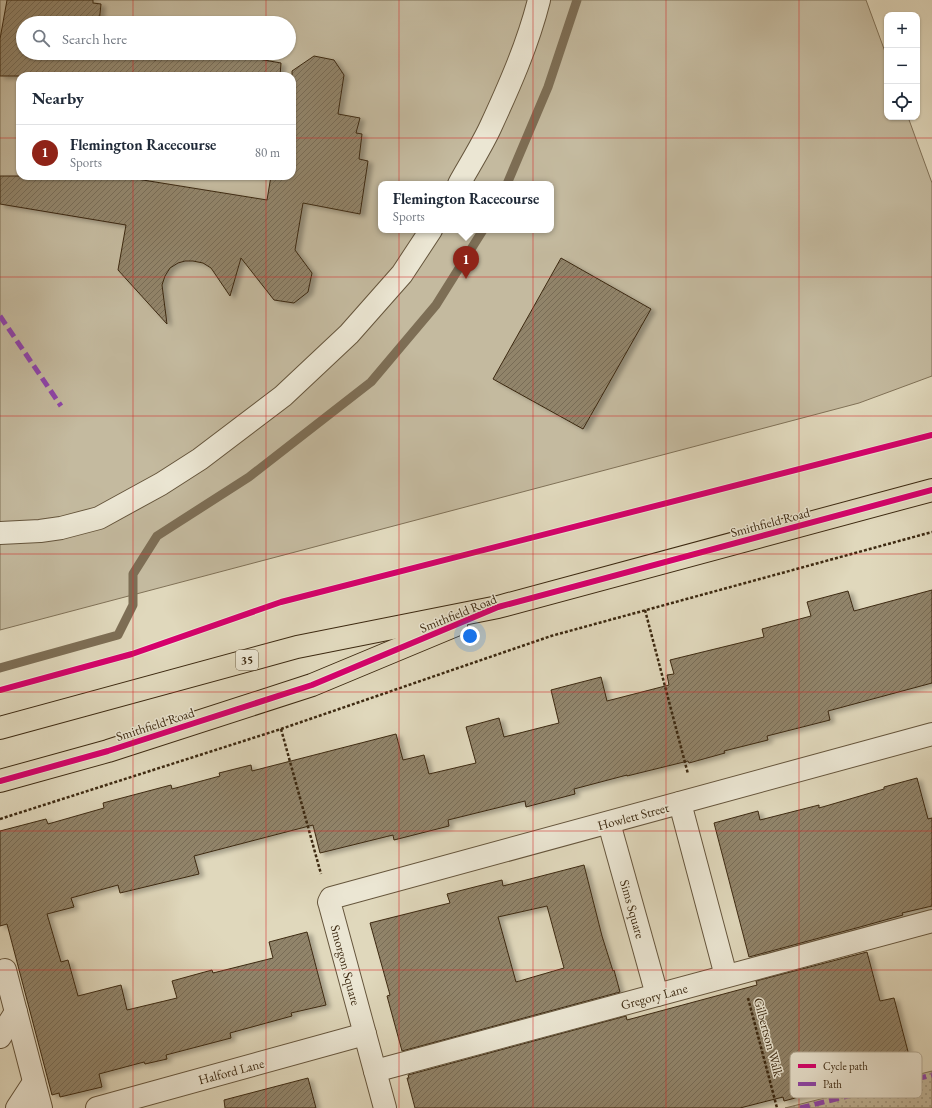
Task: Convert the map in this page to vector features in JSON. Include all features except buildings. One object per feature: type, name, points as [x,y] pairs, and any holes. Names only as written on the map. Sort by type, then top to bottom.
[{"type":"highway","name":"Smithfield Road","points":[[0,728],[296,647],[498,607],[932,490]]},
{"type":"highway","name":"Smithfield Road","points":[[0,781],[108,751],[312,685],[498,607]]},
{"type":"street","points":[[461,181],[490,129],[516,69],[535,16],[539,0]]},
{"type":"street","points":[[0,533],[61,528],[98,518],[161,484],[200,459],[282,396],[349,334],[402,274],[429,233]]},
{"type":"street","name":"Howlett Street","points":[[331,901],[932,734]]},
{"type":"street","points":[[687,801],[735,974]]},
{"type":"street","name":"Sims Square","points":[[609,823],[657,995]]},
{"type":"street","name":"Smorgon Square","points":[[331,901],[385,1108]]},
{"type":"street","name":"Gregory Lane","points":[[375,1071],[932,920]]},
{"type":"street","points":[[5,970],[40,1108]]},
{"type":"street","points":[[0,1037],[16,1012]]},
{"type":"street","name":"Halford Lane","points":[[97,1108],[365,1034]]},
{"type":"street","points":[[17,1108],[34,1082]]},
{"type":"path","points":[[0,819],[281,729],[551,636],[932,532]]},
{"type":"path","points":[[645,610],[687,801]]},
{"type":"path","points":[[281,729],[331,901]]},
{"type":"shaded area","points":[[0,0],[866,0],[884,49],[884,120],[909,120],[932,183],[932,376],[859,403],[0,630]]},
{"type":"shaded area","points":[[932,1071],[932,1108],[785,1108],[825,1098],[922,1098],[922,1074]]},
{"type":"waterway","points":[[508,181],[548,87],[577,0]]},
{"type":"waterway","points":[[0,668],[118,635],[133,605],[133,574],[157,536],[249,477],[371,382],[436,305],[481,233]]},
{"type":"marked path","points":[[0,316],[61,406]]},
{"type":"marked path","points":[[922,1078],[932,1075]]},
{"type":"marked path","points":[[800,1108],[840,1098]]},
{"type":"cycle path","points":[[0,690],[132,654],[281,602],[932,435]]},
{"type":"cycle path","points":[[0,781],[108,751],[312,685],[498,607],[932,490]]},
{"type":"place","name":"Flemington Racecourse","points":[[466,279]]}]
